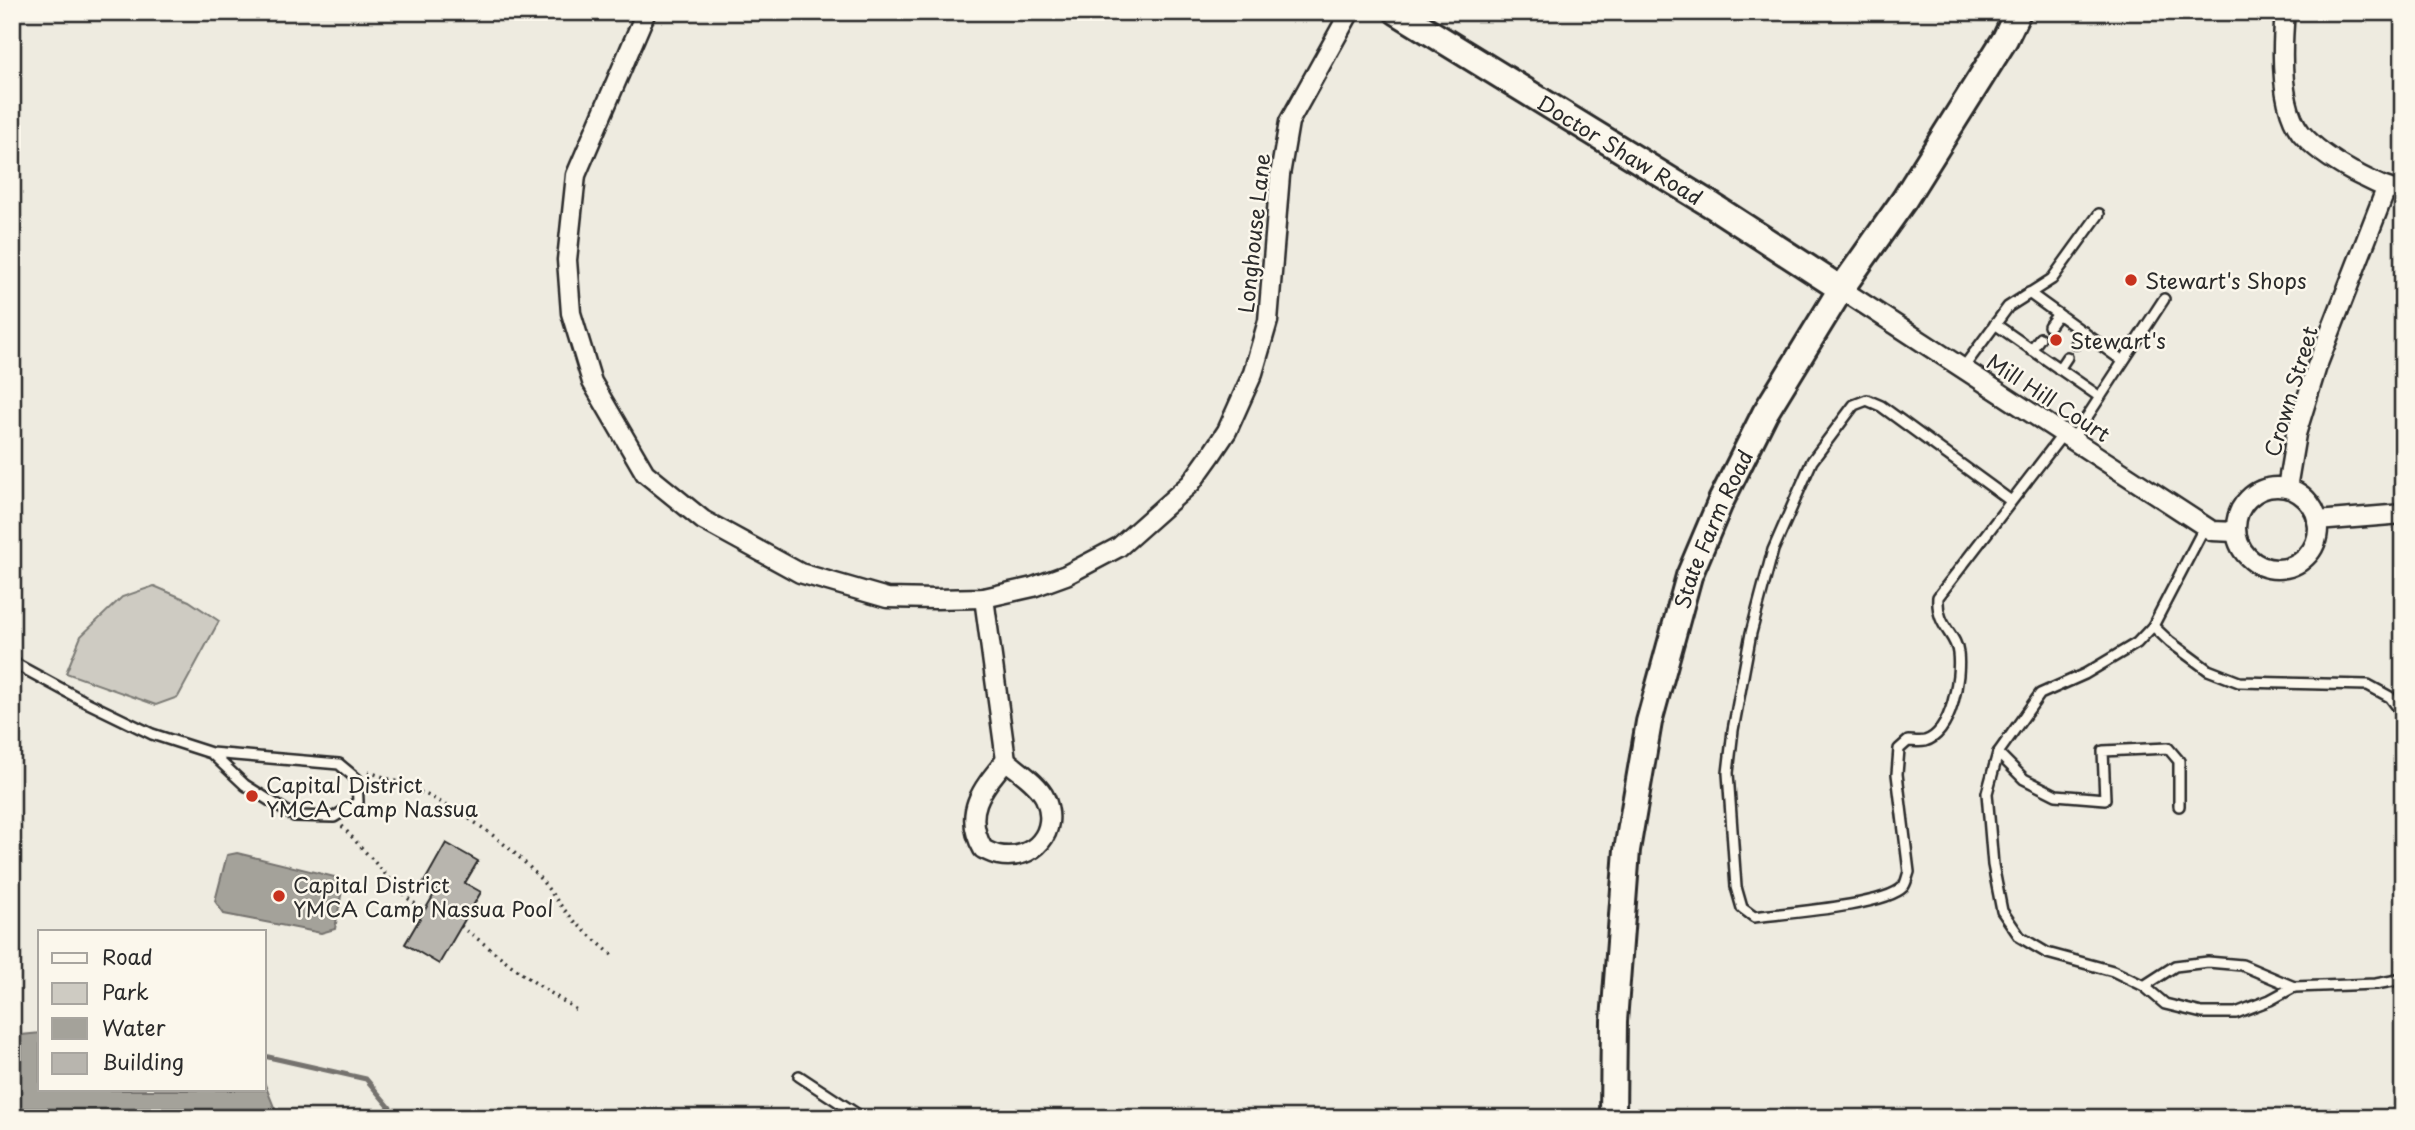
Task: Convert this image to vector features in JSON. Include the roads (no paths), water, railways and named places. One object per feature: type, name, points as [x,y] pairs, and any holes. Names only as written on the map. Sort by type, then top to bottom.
[{"type":"main road","name":"Doctor Shaw Road","points":[[1397,12],[1713,206],[1842,289]]},
{"type":"main road","name":"State Farm Road","points":[[1613,1118],[1615,1021],[1627,850],[1649,722],[1689,576],[1720,503],[1765,413],[1842,289],[1904,200],[2005,39],[2018,12]]},
{"type":"street","name":"Longhouse Lane","points":[[646,12],[576,175],[567,260],[571,313],[592,382],[645,473],[704,520],[800,573],[887,598],[984,597],[1033,587],[1066,575],[1119,547],[1191,483],[1227,431],[1253,373],[1268,321],[1280,175],[1289,122],[1350,12]]},
{"type":"street","points":[[2285,12],[2282,46],[2286,96],[2300,132],[2334,162],[2394,191]]},
{"type":"street","name":"Crown Street","points":[[2287,488],[2296,434],[2317,366],[2394,191]]},
{"type":"street","name":"Mill Hill Court","points":[[1842,289],[2212,531],[2236,532]]},
{"type":"street","points":[[2274,487],[2287,488],[2307,500],[2317,521],[2318,534],[2306,557],[2295,565],[2282,569],[2269,569],[2246,556],[2239,545],[2236,532],[2236,519],[2241,507],[2261,490],[2274,487]]},
{"type":"street","points":[[2317,521],[2403,514]]},
{"type":"street","points":[[984,597],[1006,760],[1041,790],[1050,824],[1047,835],[1033,849],[1020,854],[999,856],[983,849],[972,823],[975,805],[981,793],[1006,760]]},
{"type":"lane","points":[[1963,368],[2008,307],[2052,279],[2099,214]]},
{"type":"lane","points":[[2029,293],[2123,361]]},
{"type":"lane","points":[[2011,501],[1881,407],[1867,400],[1854,405],[1812,461],[1773,550],[1751,633],[1732,730],[1728,774],[1736,887],[1742,908],[1754,917],[1869,902],[1905,886],[1909,872],[1897,774],[1899,749],[1908,741],[1925,741],[1942,729],[1958,679],[1959,650],[1937,611],[1938,597],[2011,501],[2101,397],[2164,299]]},
{"type":"lane","points":[[2049,326],[2058,314]]},
{"type":"lane","points":[[1995,324],[2101,397]]},
{"type":"lane","points":[[2076,344],[2084,332]]},
{"type":"lane","points":[[2032,350],[2040,338]]},
{"type":"lane","points":[[2059,369],[2067,357]]},
{"type":"lane","points":[[2205,526],[2153,626],[2137,643],[2085,674],[2040,694],[1998,754],[1987,793],[1993,865],[2002,911],[2020,937],[2047,953],[2113,971],[2144,986],[2165,1003],[2202,1013],[2236,1013],[2294,987]]},
{"type":"lane","points":[[2153,626],[2208,670],[2239,682],[2368,685],[2390,697],[2403,714]]},
{"type":"lane","points":[[12,662],[152,734],[211,753],[340,764],[357,779],[358,802],[334,817],[294,816],[245,785],[211,753]]},
{"type":"lane","points":[[1998,754],[2024,779],[2056,795],[2105,799],[2102,751],[2168,748],[2179,761],[2179,806]]},
{"type":"lane","points":[[2144,986],[2175,966],[2208,962],[2242,965],[2294,987],[2376,984],[2403,979]]},
{"type":"lane","points":[[799,1076],[863,1118]]},
{"type":"water","name":"Capital District YMCA Camp Nassua Pool","points":[[237,853],[335,877],[342,890],[335,929],[321,933],[224,914],[215,901],[227,855]]},
{"type":"water","points":[[38,1033],[38,1092],[266,1092],[266,1087],[276,1112],[275,1118],[12,1118],[12,1036]]},
{"type":"waterway","points":[[266,1056],[366,1079],[392,1110],[413,1118]]},
{"type":"place","name":"Stewart's Shops","points":[[2131,280]]},
{"type":"place","name":"Stewart's","points":[[2056,340]]},
{"type":"place","name":"Capital District YMCA Camp Nassua","points":[[252,796]]},
{"type":"place","name":"Capital District YMCA Camp Nassua Pool","points":[[279,896]]}]
